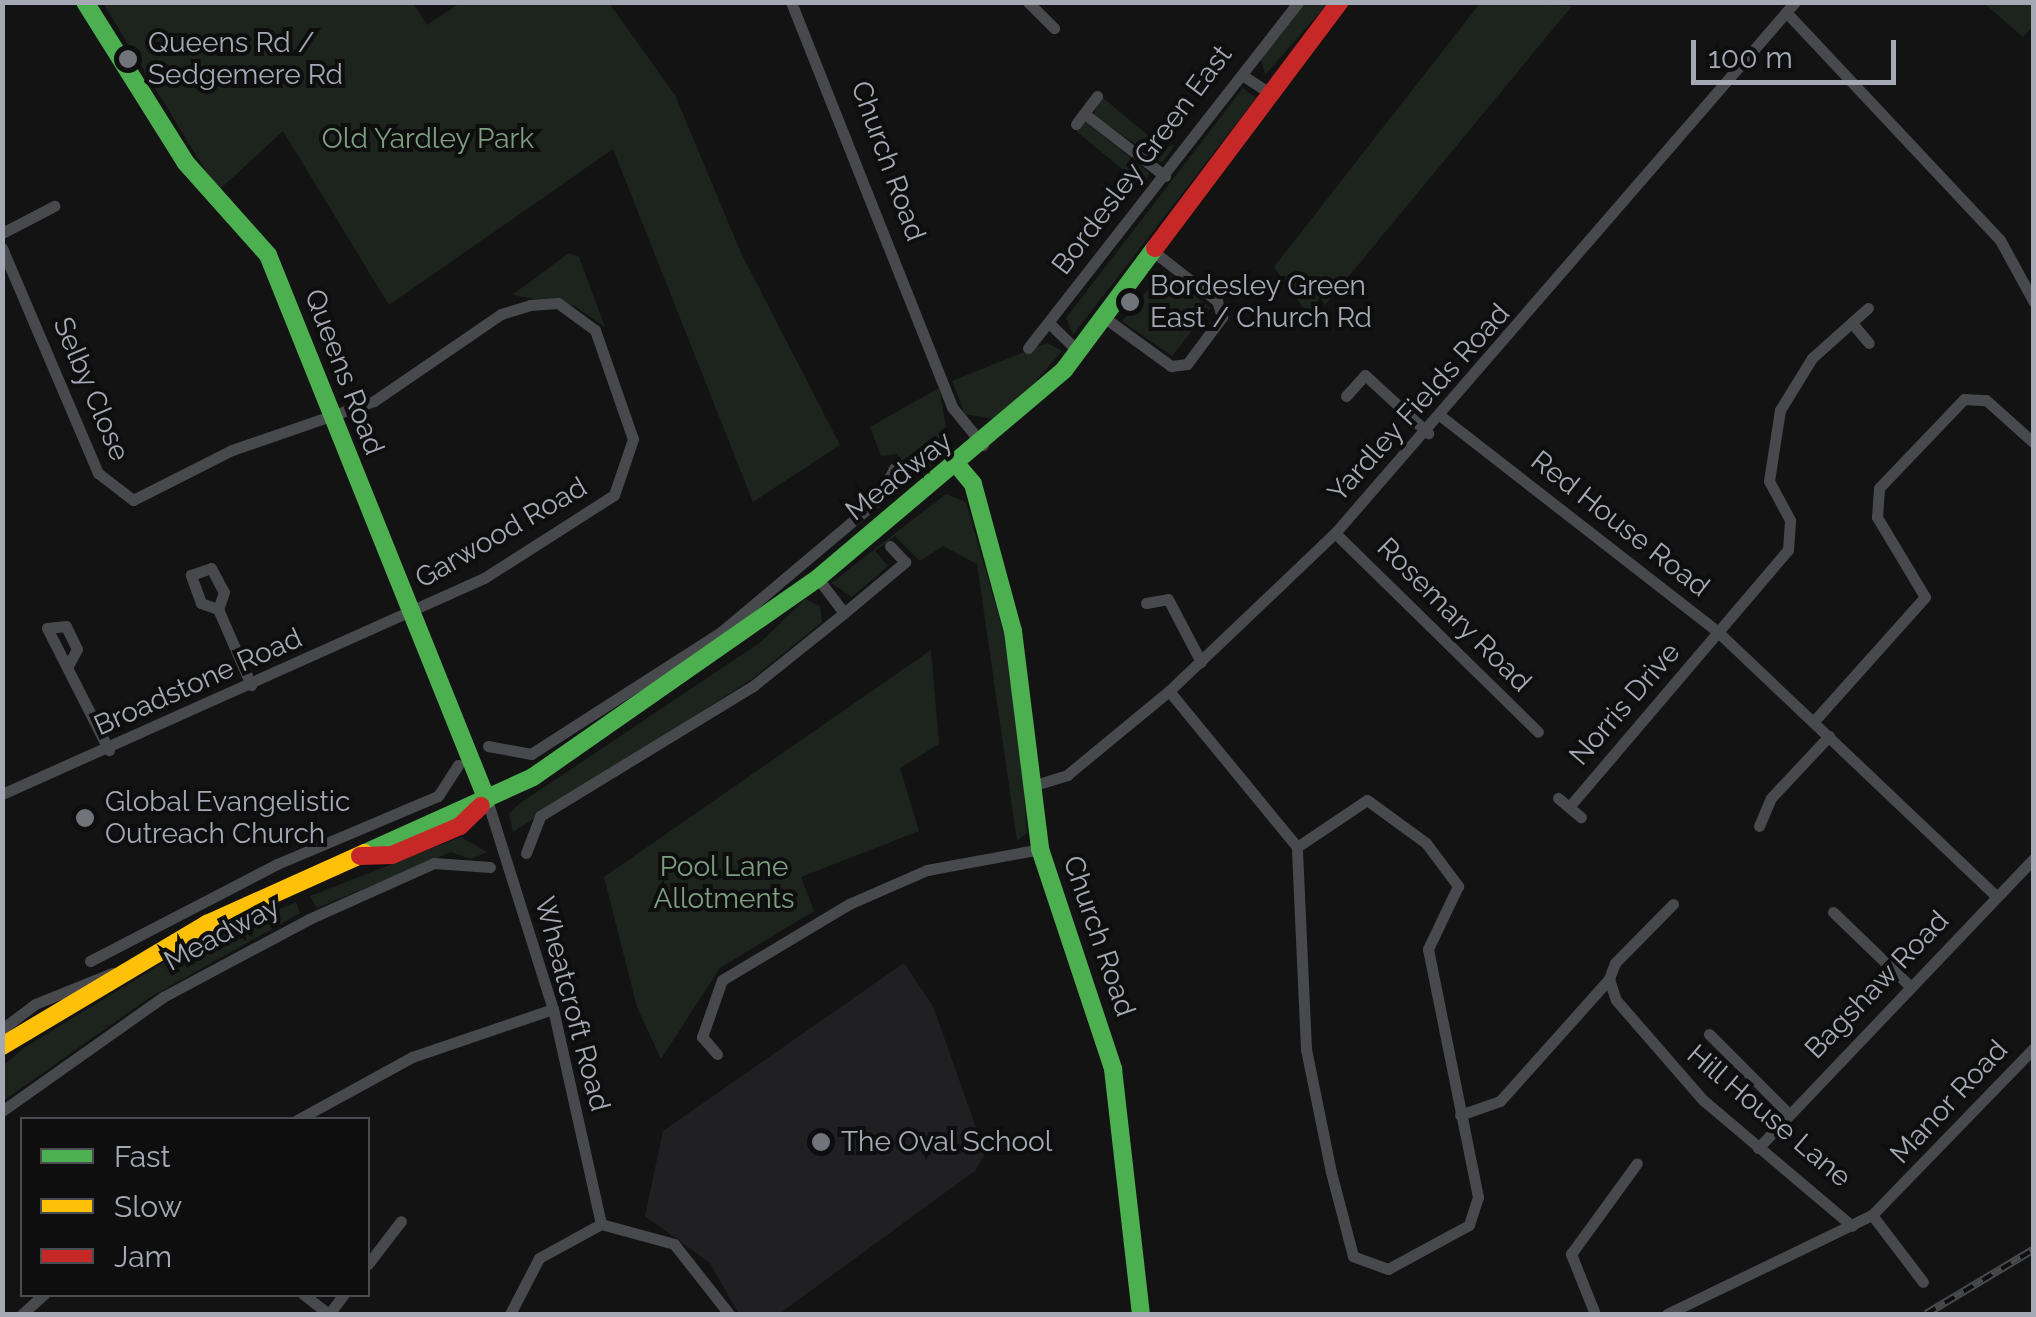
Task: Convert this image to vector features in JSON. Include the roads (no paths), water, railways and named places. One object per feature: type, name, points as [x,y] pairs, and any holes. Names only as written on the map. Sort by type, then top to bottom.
[{"type":"street","name":"Queens Road","points":[[86,2],[186,163],[268,256],[488,800]]},
{"type":"street","name":"Church Road","points":[[792,2],[952,407],[983,445]]},
{"type":"street","points":[[1028,2],[1054,28]]},
{"type":"street","name":"Bordesley Green East","points":[[1028,348],[1051,325],[1298,2]]},
{"type":"street","points":[[983,445],[1079,352],[1340,2]]},
{"type":"street","points":[[1791,7],[2000,240],[2034,302]]},
{"type":"street","name":"Yardley Fields Road","points":[[1035,785],[1067,775],[1169,692],[1335,533],[1442,417],[1791,7]]},
{"type":"street","points":[[1242,74],[1274,95]]},
{"type":"street","points":[[1097,96],[1081,120],[1165,176]]},
{"type":"street","points":[[2,234],[54,206]]},
{"type":"street","name":"Selby Close","points":[[2,248],[98,473],[117,494],[150,498],[232,450],[331,415]]},
{"type":"street","points":[[1105,318],[1171,366],[1186,364],[1222,316],[1217,301],[1154,252]]},
{"type":"street","name":"Garwood Road","points":[[331,415],[374,401],[516,307],[558,304],[595,330],[633,439],[614,495],[413,613]]},
{"type":"street","points":[[1868,308],[1852,323],[1869,342]]},
{"type":"street","name":"Norris Drive","points":[[1569,808],[1719,633],[1794,532],[1770,481],[1780,410],[1812,358],[1852,323]]},
{"type":"street","points":[[1051,325],[1079,352]]},
{"type":"street","points":[[1346,396],[1365,375],[1428,432]]},
{"type":"street","points":[[1816,720],[1924,597],[1878,517],[1879,488],[1964,399],[1986,400],[2034,443]]},
{"type":"street","name":"Red House Road","points":[[1442,417],[1719,633],[1816,720],[1997,897]]},
{"type":"street","name":"Meadway","points":[[2,1028],[36,1004],[356,853],[409,848],[460,826],[488,800],[813,571],[983,445]]},
{"type":"street","name":"Church Road","points":[[958,466],[973,484],[1013,631],[1040,849],[1113,1069],[1140,1314]]},
{"type":"street","name":"Meadway","points":[[813,571],[878,500],[894,468]]},
{"type":"street","name":"Rosemary Road","points":[[1335,533],[1538,732]]},
{"type":"street","name":"Meadway","points":[[526,853],[540,816],[753,686],[844,613],[904,562],[890,546]]},
{"type":"street","points":[[813,571],[844,613]]},
{"type":"street","points":[[1146,603],[1168,598],[1200,662]]},
{"type":"street","points":[[218,608],[251,685]]},
{"type":"street","name":"Broadstone Road","points":[[2,794],[413,613]]},
{"type":"street","points":[[69,664],[109,750]]},
{"type":"street","points":[[1169,692],[1297,847],[1306,1049],[1360,1265],[1388,1269],[1468,1225],[1478,1197],[1428,949],[1455,904],[1450,870],[1367,800],[1297,847]]},
{"type":"street","name":"Meadway","points":[[488,746],[532,754],[602,721]]},
{"type":"street","points":[[1759,826],[1771,798],[1829,736]]},
{"type":"street","name":"Meadway","points":[[2,1046],[123,961],[356,830],[438,796],[458,765]]},
{"type":"street","name":"Norris Drive","points":[[1558,798],[1580,817]]},
{"type":"street","name":"Wheatcroft Road","points":[[488,800],[553,1008],[601,1224]]},
{"type":"street","points":[[356,830],[356,853]]},
{"type":"street","points":[[717,1054],[702,1037],[722,980],[849,904],[927,870],[1040,849]]},
{"type":"street","name":"Bagshaw Road","points":[[1758,1148],[2034,858]]},
{"type":"street","name":"Meadway","points":[[2,1111],[162,996],[310,920],[434,863],[490,866]]},
{"type":"street","points":[[1460,1114],[1500,1101],[1609,979],[1647,924],[1673,904]]},
{"type":"street","points":[[1833,912],[1910,986]]},
{"type":"street","name":"Meadway","points":[[90,961],[123,961]]},
{"type":"street","name":"Hill House Lane","points":[[1609,979],[1652,1047],[1758,1148],[1852,1226]]},
{"type":"street","points":[[302,1117],[412,1056],[553,1008]]},
{"type":"street","points":[[1710,1034],[1789,1114]]},
{"type":"street","name":"Manor Road","points":[[1667,1314],[1872,1214],[2034,1048]]},
{"type":"street","points":[[1595,1314],[1571,1254],[1637,1162]]},
{"type":"street","name":"Hill House Lane","points":[[1872,1214],[1923,1282]]},
{"type":"street","points":[[370,1261],[401,1221]]},
{"type":"street","points":[[510,1314],[539,1258],[601,1224],[674,1244],[726,1313]]},
{"type":"street","points":[[22,1314],[41,1297]]},
{"type":"street","points":[[308,1297],[329,1314]]},
{"type":"railway","points":[[1926,1314],[2034,1249]]},
{"type":"place","name":"Queens Rd / Sedgemere Rd","points":[[128,59]]},
{"type":"place","name":"Bordesley Green East / Church Rd","points":[[1130,302]]},
{"type":"place","name":"Global Evangelistic Outreach Church","points":[[85,818]]},
{"type":"place","name":"The Oval School","points":[[821,1142]]},
{"type":"park label","name":"Old Yardley Park","points":[[428,139]]},
{"type":"park label","name":"Pool Lane Allotments","points":[[724,883]]}]
